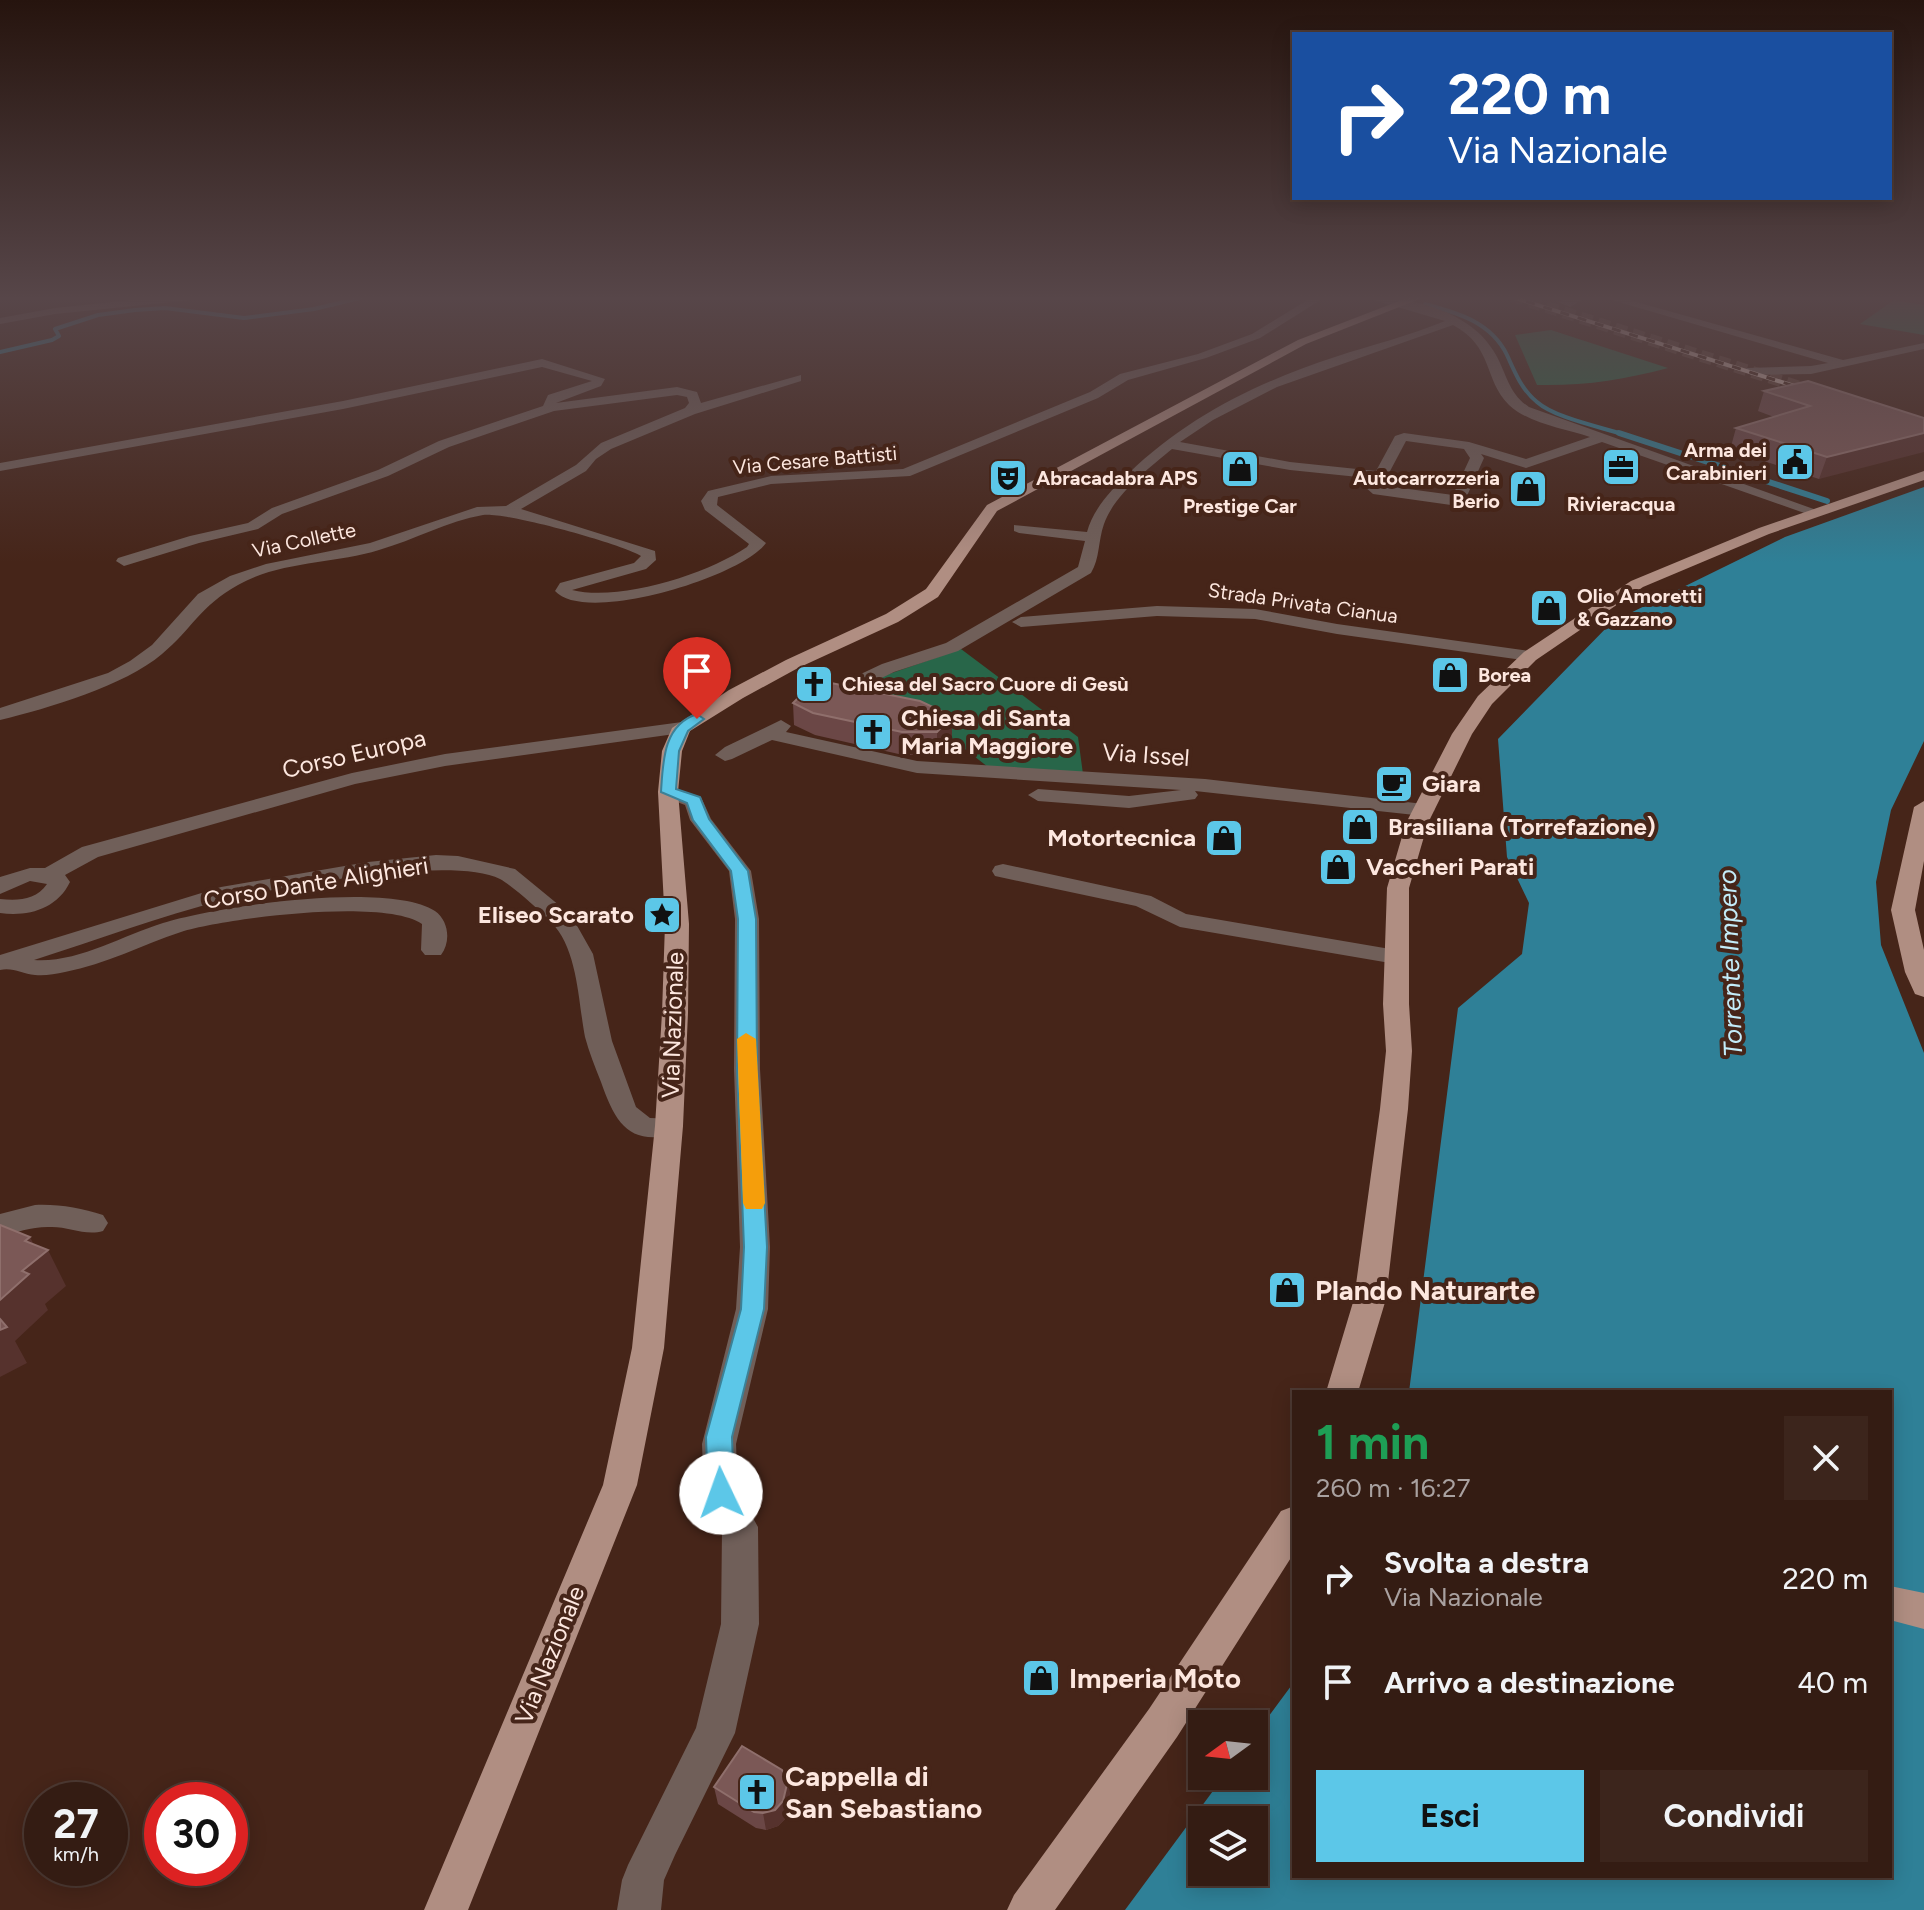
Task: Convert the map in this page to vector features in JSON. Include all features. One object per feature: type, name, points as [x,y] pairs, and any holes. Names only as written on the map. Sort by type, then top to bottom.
[{"type":"main road","points":[[682,728],[736,694],[792,664],[892,618],[932,593],[992,508],[1221,385]]},
{"type":"main road","points":[[1343,1390],[1370,1299],[1388,1157],[1399,1051],[1396,957],[1398,888],[1420,817],[1462,734],[1485,700],[1530,656],[1637,584],[1815,512],[1924,475]]},
{"type":"main road","name":"Via Nazionale","points":[[446,1910],[620,1485],[648,1348],[669,1126],[677,924],[668,792],[672,751],[682,728]]},
{"type":"main road","points":[[1924,807],[1903,910],[1924,989]]},
{"type":"main road","points":[[1029,1910],[1163,1723],[1292,1525]]},
{"type":"main road","points":[[1892,1603],[1924,1611]]},
{"type":"street","points":[[0,467],[437,385]]},
{"type":"street","points":[[552,407],[549,405],[552,398],[591,385]]},
{"type":"street","points":[[509,510],[581,468],[606,446],[690,411],[774,385]]},
{"type":"street","name":"Via Cesare Battisti","points":[[509,510],[649,554],[648,560],[640,566],[570,584],[564,588],[565,593],[582,596],[653,589],[716,569],[756,550],[756,540],[710,507],[710,498],[723,490],[782,479],[905,473],[1094,395],[1110,385]]},
{"type":"street","points":[[804,708],[888,668],[952,647],[1085,570],[1092,559],[1092,537],[1102,513],[1155,453],[1199,423],[1268,385]]},
{"type":"street","points":[[1503,385],[1511,404],[1815,512]]},
{"type":"street","points":[[124,561],[195,539],[253,526],[277,511],[383,473],[444,444],[552,407],[677,391],[695,397],[690,411]]},
{"type":"street","points":[[1168,444],[1242,459],[1377,475],[1382,473],[1404,437],[1469,446],[1526,464],[1601,438]]},
{"type":"street","points":[[1377,475],[1371,486],[1378,491],[1451,501],[1459,498],[1475,465],[1477,458],[1469,446]]},
{"type":"street","name":"Via Collette","points":[[0,714],[101,682],[136,665],[158,649],[204,598],[236,579],[266,569],[384,545],[482,510],[509,510]]},
{"type":"street","points":[[1019,528],[1092,537]]},
{"type":"street","name":"Strada Privata Cianua","points":[[1021,622],[1157,611],[1255,614],[1337,629],[1530,656]]},
{"type":"street","name":"Corso Europa","points":[[0,887],[20,877],[49,875],[90,852],[352,779],[445,760],[682,728]]},
{"type":"street","name":"Via Issel","points":[[725,755],[777,729],[917,767],[1205,785],[1420,817]]},
{"type":"street","points":[[639,1910],[643,1880],[660,1840],[715,1733],[740,1624],[740,1527],[721,1493],[719,1444],[752,1309],[755,1247],[747,1069],[747,919],[740,871],[701,820],[694,801],[685,795],[668,792]]},
{"type":"street","points":[[1038,795],[1129,802],[1199,794],[1420,817]]},
{"type":"street","name":"Corso Dante Alighieri","points":[[6,961],[236,891],[368,869],[436,862],[458,863],[507,874],[563,920],[581,954],[599,1041],[624,1110],[633,1121],[647,1128],[669,1126]]},
{"type":"street","points":[[1003,871],[1143,901],[1180,920],[1396,957]]},
{"type":"street","points":[[0,906],[26,906],[46,898],[54,892],[59,882],[49,875]]},
{"type":"street","points":[[6,961],[34,968],[60,967],[161,929],[365,902],[413,910],[430,917],[434,923],[433,950]]},
{"type":"street","points":[[0,1226],[16,1220],[55,1214],[93,1223]]},
{"type":"green space","points":[[961,649],[1078,737],[1083,774],[988,767],[952,739],[920,723],[831,707],[866,682]]},
{"type":"water","name":"Torrente Impero","points":[[1924,487],[1924,741],[1891,810],[1876,882],[1881,945],[1924,1053],[1924,1910],[1125,1910],[1188,1825],[1188,1886],[1268,1886],[1268,1806],[1202,1806],[1214,1790],[1268,1790],[1268,1717],[1292,1685],[1292,1878],[1892,1878],[1892,1390],[1409,1390],[1458,1008],[1522,954],[1529,903],[1507,857],[1498,739],[1612,622],[1785,537]]},
{"type":"building","points":[[1790,385],[1821,385],[1924,418],[1924,433],[1827,457],[1736,428],[1810,406],[1764,391]]},
{"type":"building","points":[[831,683],[920,701],[952,716],[937,732],[902,732],[813,713],[793,703],[803,693]]},
{"type":"building","points":[[0,1225],[30,1237],[25,1241],[48,1250],[22,1271],[29,1274],[0,1300]]},
{"type":"building","name":"Cappella di San Sebastiano","points":[[742,1746],[782,1770],[788,1780],[783,1801],[775,1810],[754,1812],[714,1787]]},
{"type":"waterway","points":[[1522,385],[1545,408],[1625,435]]},
{"type":"waterway","points":[[1619,433],[1827,501]]},
{"type":"tunnel","points":[[1794,385],[1822,394]]},
{"type":"railway","points":[[1791,385],[1810,391]]},
{"type":"slow traffic","points":[[746,1039],[754,1203]]},
{"type":"place","name":"Arma dei Carabinieri","points":[[1795,462]]},
{"type":"place","name":"Rivieracqua","points":[[1621,467]]},
{"type":"place","name":"Prestige Car","points":[[1240,469]]},
{"type":"place","name":"Abracadabra APS","points":[[1008,478]]},
{"type":"place","name":"Autocarrozzeria Berio","points":[[1528,489]]},
{"type":"place","name":"Olio Amoretti & Gazzano","points":[[1549,608]]},
{"type":"place","name":"Borea","points":[[1450,675]]},
{"type":"place","name":"Chiesa del Sacro Cuore di Gesù","points":[[814,684]]},
{"type":"place","name":"Chiesa di Santa Maria Maggiore","points":[[873,732]]},
{"type":"place","name":"Giara","points":[[1394,784]]},
{"type":"place","name":"Brasiliana (Torrefazione)","points":[[1360,827]]},
{"type":"place","name":"Motortecnica","points":[[1224,838]]},
{"type":"place","name":"Vaccheri Parati","points":[[1338,867]]},
{"type":"place","name":"Eliseo Scarato","points":[[662,915]]},
{"type":"place","name":"Plando Naturarte","points":[[1287,1290]]},
{"type":"place","name":"Imperia Moto","points":[[1041,1678]]},
{"type":"place","name":"Cappella di San Sebastiano","points":[[757,1792]]},
{"type":"route","points":[[697,719],[682,728],[672,751],[668,792],[685,795],[694,801],[701,820],[740,871],[747,919],[747,1069],[752,1125],[755,1247],[752,1309],[719,1437],[721,1493]]}]
